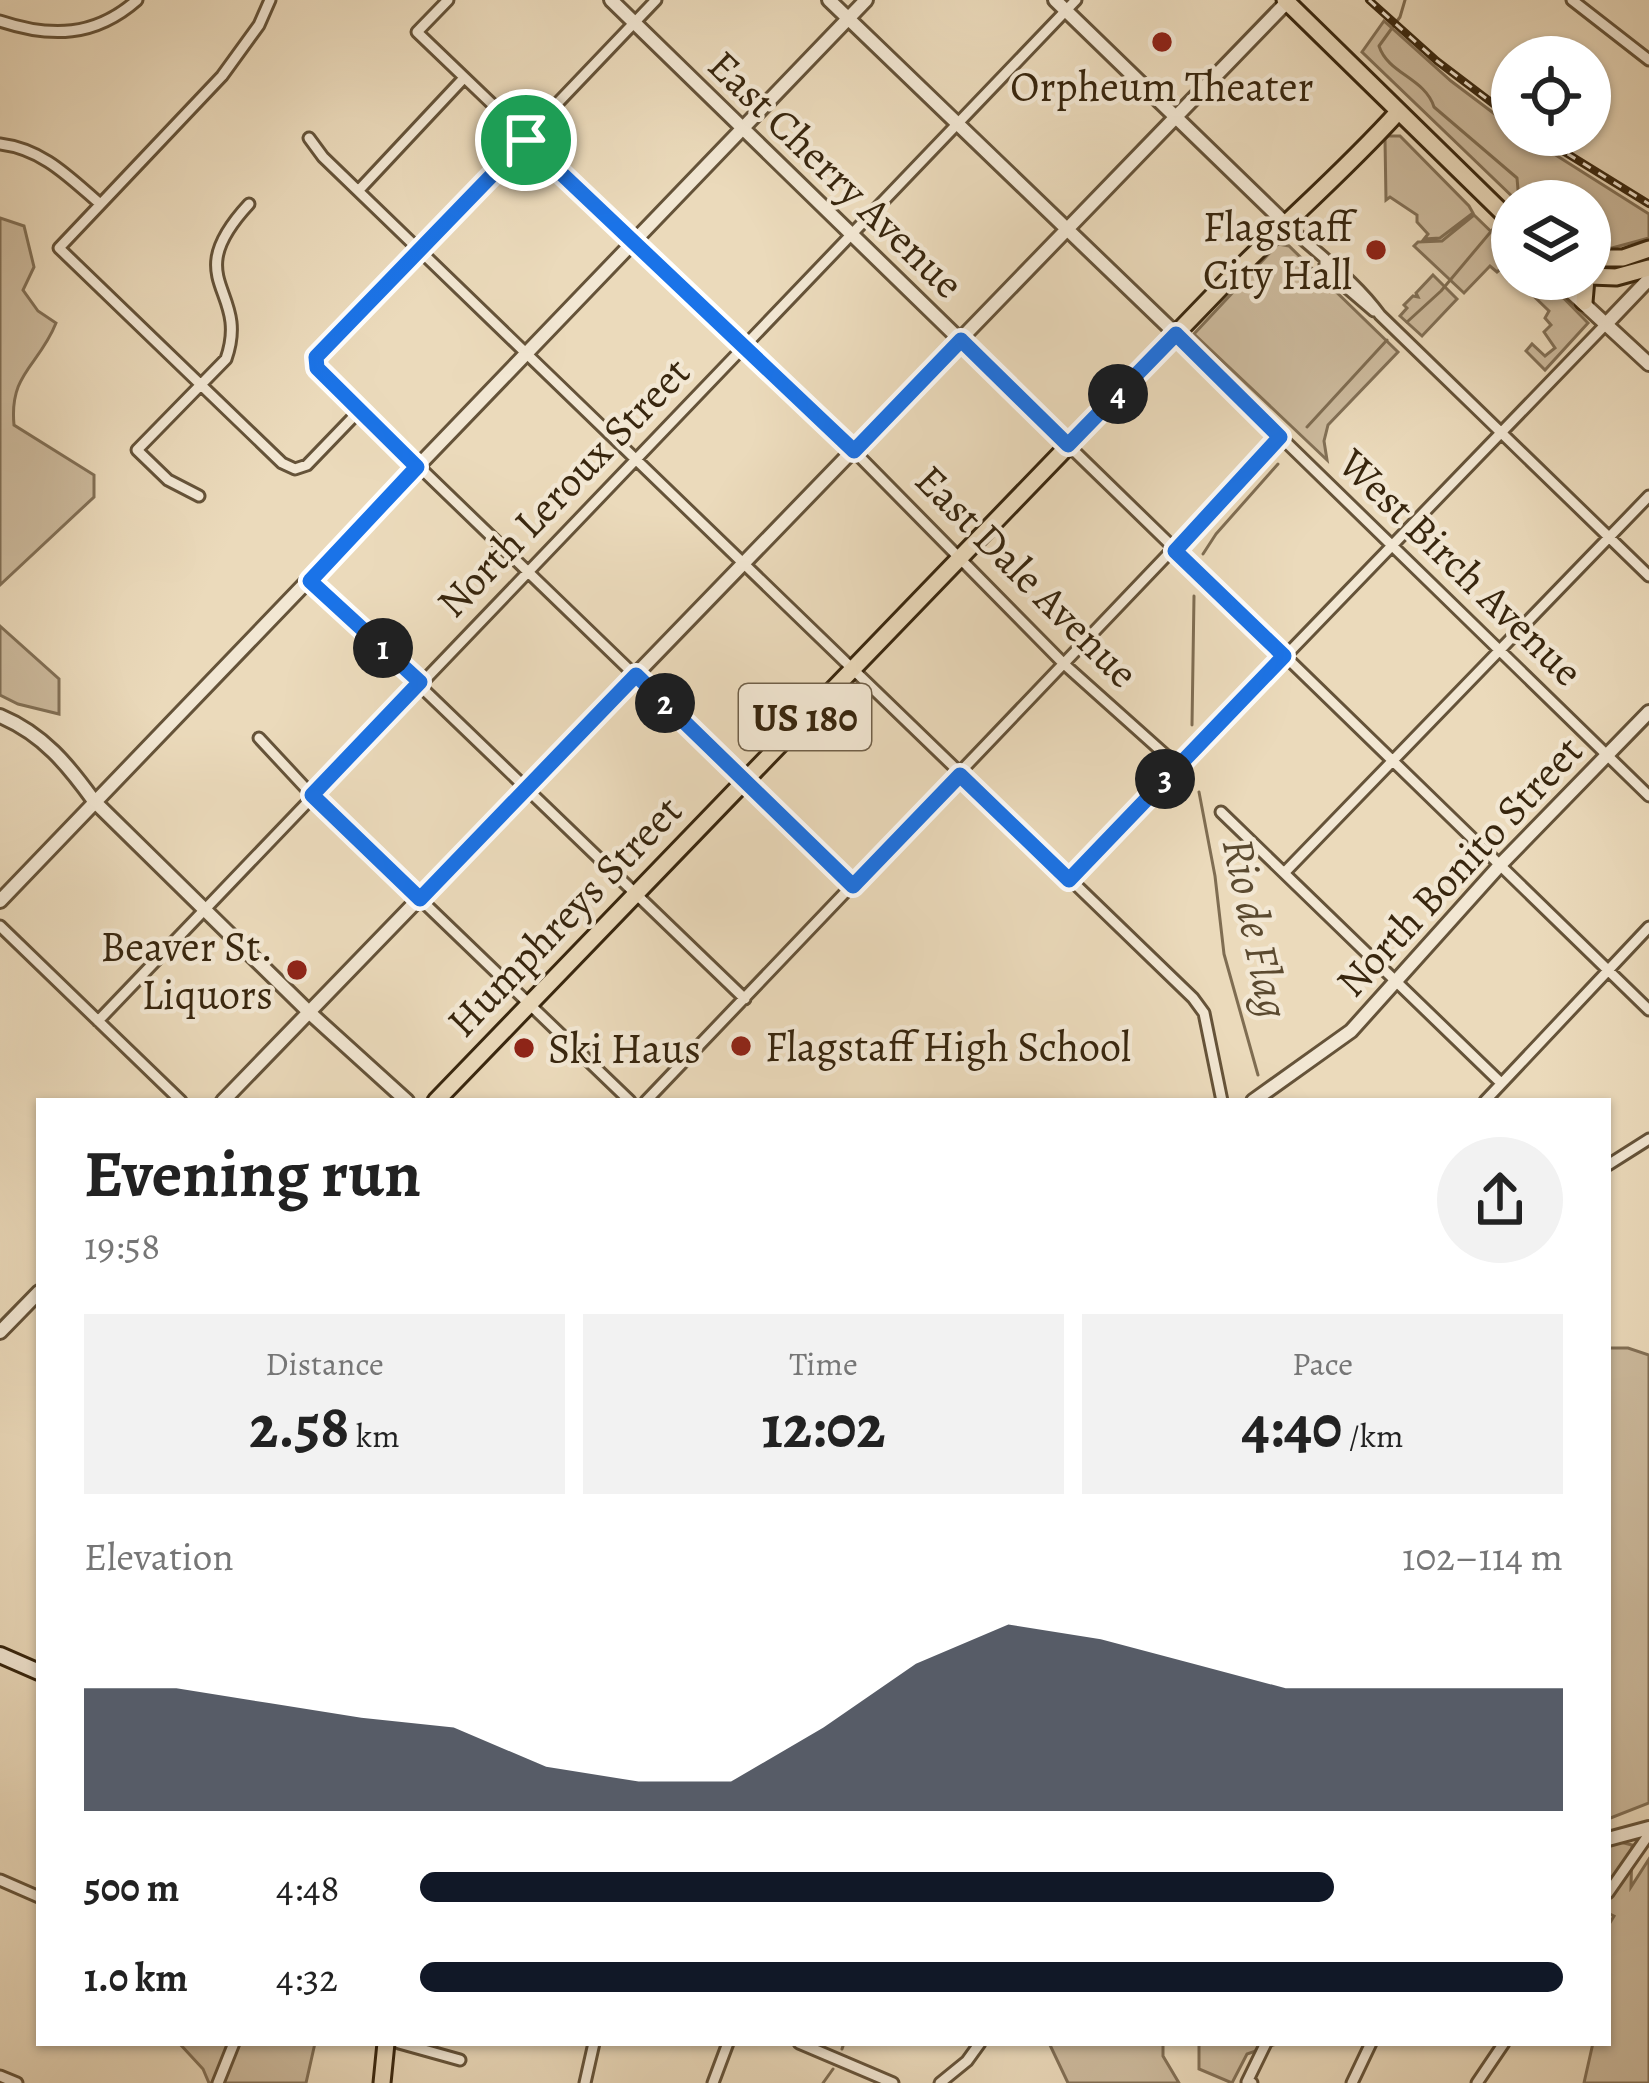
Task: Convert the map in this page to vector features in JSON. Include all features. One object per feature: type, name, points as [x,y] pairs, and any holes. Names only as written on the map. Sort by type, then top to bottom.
[{"type":"main road","points":[[1287,1],[1491,202]]},
{"type":"main road","name":"Humphreys Street","points":[[439,1098],[960,556],[1398,112]]},
{"type":"main road","points":[[1611,258],[1649,249]]},
{"type":"main road","points":[[1611,277],[1649,268]]},
{"type":"main road","points":[[0,1655],[36,1671]]},
{"type":"main road","points":[[382,2083],[386,2046]]},
{"type":"street","points":[[0,21],[44,34],[90,30],[120,16],[137,0]]},
{"type":"street","points":[[270,0],[259,25],[222,76],[59,248],[282,463],[295,469],[308,465],[360,410]]},
{"type":"street","name":"East Dale Avenue","points":[[448,0],[417,32],[854,451],[1064,664],[1178,766]]},
{"type":"street","name":"East Cherry Avenue","points":[[611,0],[1068,445]]},
{"type":"street","points":[[656,0],[319,353],[317,368],[853,886]]},
{"type":"street","points":[[829,0],[1176,334]]},
{"type":"street","points":[[0,901],[866,0]]},
{"type":"street","points":[[1572,0],[1649,60]]},
{"type":"street","points":[[227,1098],[1287,1]]},
{"type":"street","points":[[1065,4],[1324,261],[1325,269],[1339,283],[1380,315],[1649,576]]},
{"type":"street","name":"North Leroux Street","points":[[98,1021],[745,346],[1065,4]]},
{"type":"street","points":[[359,190],[463,79]]},
{"type":"street","points":[[309,138],[323,157],[1204,1013],[1221,1098]]},
{"type":"street","points":[[0,145],[26,147],[57,166],[99,203]]},
{"type":"street","points":[[199,496],[168,480],[137,449],[226,359],[232,340],[231,314],[216,280],[216,253],[228,227],[249,205]]},
{"type":"street","points":[[1069,880],[1649,280]]},
{"type":"street","points":[[1582,300],[1649,364]]},
{"type":"street","name":"West Birch Avenue","points":[[1176,334],[1649,796]]},
{"type":"street","points":[[649,1098],[1280,437]]},
{"type":"street","points":[[1068,445],[1649,1010]]},
{"type":"street","points":[[1285,872],[1649,496]]},
{"type":"street","points":[[310,581],[745,999]]},
{"type":"street","name":"North Bonito Street","points":[[1257,1098],[1351,1031],[1502,864],[1649,712]]},
{"type":"street","points":[[0,716],[46,743],[69,765],[94,801],[404,1098]]},
{"type":"street","points":[[259,738],[312,795],[627,1098]]},
{"type":"street","points":[[1221,812],[1501,1084]]},
{"type":"street","points":[[0,926],[179,1098]]},
{"type":"street","points":[[1488,1098],[1649,927]]},
{"type":"street","points":[[1611,1163],[1649,1138]]},
{"type":"street","points":[[0,1332],[36,1295]]},
{"type":"street","points":[[1611,1838],[1649,1831]]},
{"type":"street","points":[[1611,1888],[1649,1831]]},
{"type":"street","points":[[0,1900],[4,1882],[36,1896]]},
{"type":"street","points":[[218,2083],[233,2046]]},
{"type":"street","points":[[410,2046],[460,2060]]},
{"type":"street","points":[[585,2083],[593,2046]]},
{"type":"street","points":[[713,2083],[727,2046]]},
{"type":"street","points":[[807,2046],[893,2083]]},
{"type":"street","points":[[940,2083],[977,2046]]},
{"type":"street","points":[[1252,2083],[1247,2082],[1265,2046]]},
{"type":"street","points":[[1352,2083],[1370,2046]]},
{"type":"street","points":[[1477,2083],[1502,2046]]},
{"type":"street","points":[[0,2076],[16,2083]]},
{"type":"shaded area","points":[[1384,21],[1491,111],[1491,156],[1557,156],[1595,180],[1495,180],[1362,52]]},
{"type":"shaded area","points":[[1388,136],[1400,136],[1473,213],[1440,238],[1424,239],[1428,234],[1417,215],[1390,197],[1386,200]]},
{"type":"shaded area","points":[[1611,190],[1649,214],[1649,238],[1612,248]]},
{"type":"shaded area","points":[[1474,215],[1491,232],[1491,267],[1464,293],[1414,246],[1442,241]]},
{"type":"shaded area","points":[[0,218],[24,226],[34,267],[23,290],[38,311],[56,323],[16,393],[14,425],[94,475],[94,497],[0,585]]},
{"type":"shaded area","points":[[1278,244],[1289,246],[1398,352],[1328,425],[1327,460],[1194,334]]},
{"type":"shaded area","points":[[1433,275],[1457,299],[1422,336],[1400,316],[1407,308],[1404,305],[1418,297],[1416,293]]},
{"type":"shaded area","points":[[1538,300],[1566,300],[1588,323],[1545,370],[1526,351],[1532,344],[1545,356],[1555,348],[1544,332],[1551,325],[1545,318],[1549,311]]},
{"type":"shaded area","points":[[0,626],[59,679],[59,714],[0,695]]},
{"type":"shaded area","points":[[1611,1348],[1649,1355],[1649,1803],[1611,1818]]},
{"type":"shaded area","points":[[1611,1840],[1632,1845],[1631,1887],[1649,1859],[1649,2083],[1584,2083],[1592,2046],[1611,2046]]},
{"type":"shaded area","points":[[182,2046],[314,2046],[306,2083],[209,2083]]},
{"type":"shaded area","points":[[1050,2046],[1163,2046],[1163,2056],[1179,2083],[1068,2083]]},
{"type":"shaded area","points":[[1199,2046],[1270,2046],[1247,2054],[1232,2083],[1199,2069]]},
{"type":"waterway","name":"Rio de Flag","points":[[1405,0],[1400,17],[1379,46],[1384,55],[1423,89],[1434,107],[1517,180]]},
{"type":"waterway","name":"Rio de Flag","points":[[1407,322],[1441,291],[1491,232]]},
{"type":"waterway","name":"Rio de Flag","points":[[1307,427],[1387,340]]},
{"type":"waterway","name":"Rio de Flag","points":[[1203,554],[1278,464]]},
{"type":"waterway","name":"Rio de Flag","points":[[1192,725],[1194,596]]},
{"type":"waterway","name":"Rio de Flag","points":[[1199,792],[1224,954],[1258,1075]]},
{"type":"waterway","name":"Rio de Flag","points":[[823,2083],[833,2069]]},
{"type":"railway","points":[[1369,0],[1491,102]]},
{"type":"railway","points":[[1571,156],[1649,204]]},
{"type":"place","name":"Orpheum Theater","points":[[1162,42]]},
{"type":"place","name":"Flagstaff City Hall","points":[[1376,250]]},
{"type":"place","name":"Beaver St. Liquors","points":[[297,970]]},
{"type":"place","name":"Flagstaff High School","points":[[741,1046]]},
{"type":"place","name":"Ski Haus","points":[[524,1048]]},
{"type":"route","points":[[526,140],[854,451],[961,340],[1068,445],[1176,334],[1280,437],[1175,551],[1284,656],[1069,880],[960,775],[853,886],[636,675],[420,899],[312,795],[420,682],[310,581],[417,467],[317,368],[316,357],[526,140]]}]
